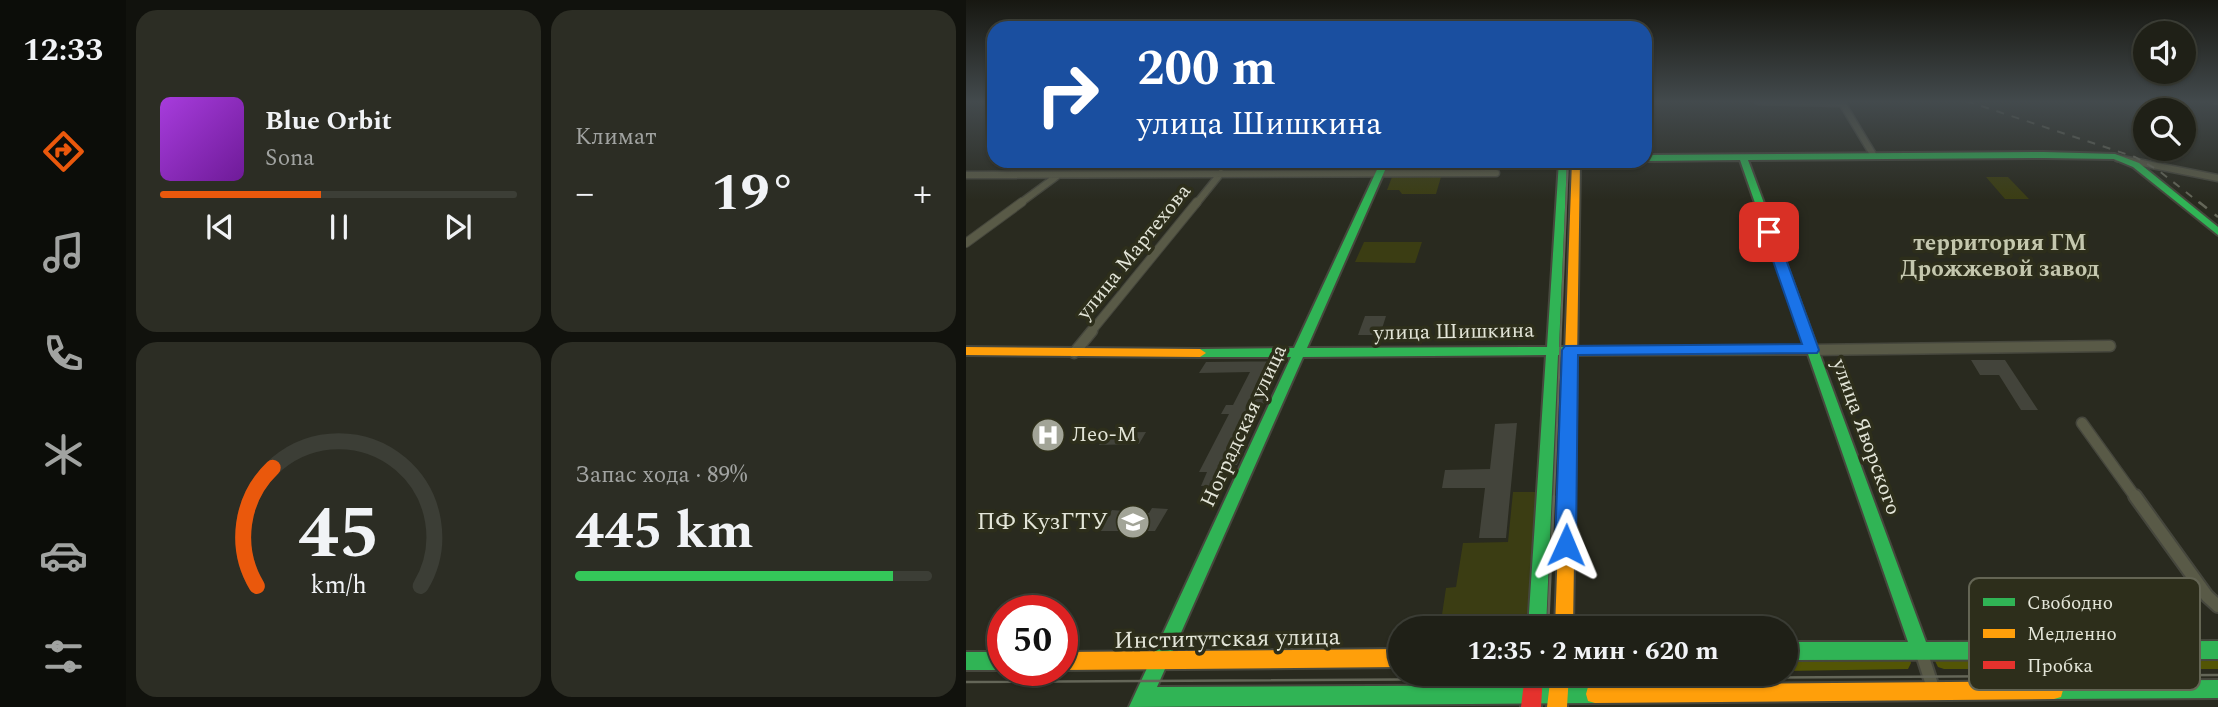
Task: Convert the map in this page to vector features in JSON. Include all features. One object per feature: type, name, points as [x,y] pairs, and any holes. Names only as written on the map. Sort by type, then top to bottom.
[{"type":"main road","points":[[1652,158],[2115,157],[2140,163],[2218,232]]},
{"type":"main road","name":"улица Яворского","points":[[1743,158],[1920,650]]},
{"type":"main road","name":"Ноградская улица","points":[[1142,702],[1382,168]]},
{"type":"main road","points":[[1537,616],[1563,168]]},
{"type":"main road","points":[[1564,616],[1576,168]]},
{"type":"main road","name":"улица Шишкина","points":[[966,351],[1074,353],[1811,350]]},
{"type":"main road","points":[[1798,651],[1969,650]]},
{"type":"main road","points":[[2200,650],[2218,650]]},
{"type":"main road","name":"Институтская улица","points":[[1078,661],[1388,658]]},
{"type":"main road","points":[[966,662],[987,662]]},
{"type":"main road","points":[[1531,707],[1533,686]]},
{"type":"main road","points":[[1557,707],[1559,686]]},
{"type":"main road","points":[[2200,689],[2218,689]]},
{"type":"main road","points":[[1142,702],[1532,693],[2076,690]]},
{"type":"street","points":[[1861,134],[1874,156]]},
{"type":"street","points":[[2140,163],[2218,178]]},
{"type":"street","points":[[966,175],[1221,173],[1355,168]]},
{"type":"street","points":[[1401,168],[1496,173]]},
{"type":"street","name":"улица Мартехова","points":[[1074,353],[1221,173]]},
{"type":"street","points":[[966,243],[1059,174]]},
{"type":"street","name":"улица Шишкина","points":[[1811,350],[2110,346]]},
{"type":"street","points":[[2082,422],[2194,578]]},
{"type":"street","points":[[2200,586],[2218,614]]},
{"type":"street","points":[[2207,596],[2218,606]]},
{"type":"street","name":"улица Яворского","points":[[1920,650],[1934,691]]},
{"type":"shaded area","points":[[1392,177],[1441,177],[1436,194],[1402,194],[1399,190],[1387,190]]},
{"type":"shaded area","points":[[1986,177],[2008,177],[2029,199],[2005,199]]},
{"type":"shaded area","points":[[1364,242],[1422,242],[1415,263],[1355,262]]},
{"type":"shaded area","points":[[1513,492],[1536,492],[1529,616],[1442,616],[1446,588],[1456,587],[1463,543],[1508,542]]},
{"type":"shaded area","points":[[2200,653],[2218,653],[2218,669],[2200,669]]},
{"type":"shaded area","points":[[1937,656],[1969,656],[1969,669],[1938,667],[1935,661]]},
{"type":"shaded area","points":[[1798,657],[1910,659],[1908,669],[1798,671]]},
{"type":"building","points":[[1365,316],[1386,316],[1380,335],[1358,335]]},
{"type":"building","points":[[1971,360],[2005,360],[2038,410],[2021,410],[1999,375],[1980,375]]},
{"type":"building","points":[[1282,361],[1237,465],[1233,465],[1230,473],[1225,473],[1219,485],[1201,486],[1207,472],[1199,472],[1229,414],[1221,414],[1226,405],[1233,405],[1250,372],[1199,373],[1206,362]]},
{"type":"building","points":[[1517,423],[1506,538],[1479,538],[1485,488],[1442,488],[1445,470],[1490,469],[1495,424]]},
{"type":"building","points":[[1146,432],[1139,444],[1099,445],[1107,433]]},
{"type":"building","name":"ПФ КузГТУ","points":[[1152,508],[1168,509],[1155,531],[1099,531],[1112,510],[1149,513]]},
{"type":"tram line","points":[[1554,498],[1568,168]]},
{"type":"tram line","points":[[1549,616],[1554,496]]},
{"type":"tram line","points":[[2200,675],[2218,675]]},
{"type":"tram line","points":[[966,682],[1969,676]]},
{"type":"railway","points":[[2066,134],[2135,157],[2158,170],[2201,204]]},
{"type":"railway","points":[[2199,202],[2218,217]]},
{"type":"traffic: fast","points":[[1652,158],[2044,155],[2115,157],[2136,165],[2218,232]]},
{"type":"traffic: fast","points":[[1743,157],[1920,650]]},
{"type":"traffic: fast","points":[[1139,707],[1382,168]]},
{"type":"traffic: fast","points":[[1538,616],[1563,168]]},
{"type":"traffic: fast","points":[[1200,353],[1811,350]]},
{"type":"traffic: fast","points":[[2200,650],[2218,650]]},
{"type":"traffic: fast","points":[[1798,651],[1969,651]]},
{"type":"traffic: fast","points":[[966,661],[987,661]]},
{"type":"traffic: fast","points":[[2200,689],[2218,689]]},
{"type":"traffic: fast","points":[[1144,697],[1595,694]]},
{"type":"traffic: slow","points":[[1564,616],[1576,168]]},
{"type":"traffic: slow","points":[[966,351],[1200,353]]},
{"type":"traffic: slow","points":[[1078,661],[1388,658]]},
{"type":"traffic: slow","points":[[1557,707],[1559,686]]},
{"type":"traffic: slow","points":[[1595,694],[2054,690]]},
{"type":"traffic: jam","points":[[1531,707],[1533,686]]},
{"type":"place","name":"Лео-М","points":[[1048,435]]},
{"type":"place","name":"ПФ КузГТУ","points":[[1133,522]]},
{"type":"district","name":"территория ГМ Дрожжевой завод","points":[[2000,256]]},
{"type":"route","points":[[1566,545],[1570,350],[1811,350],[1769,232]]}]
